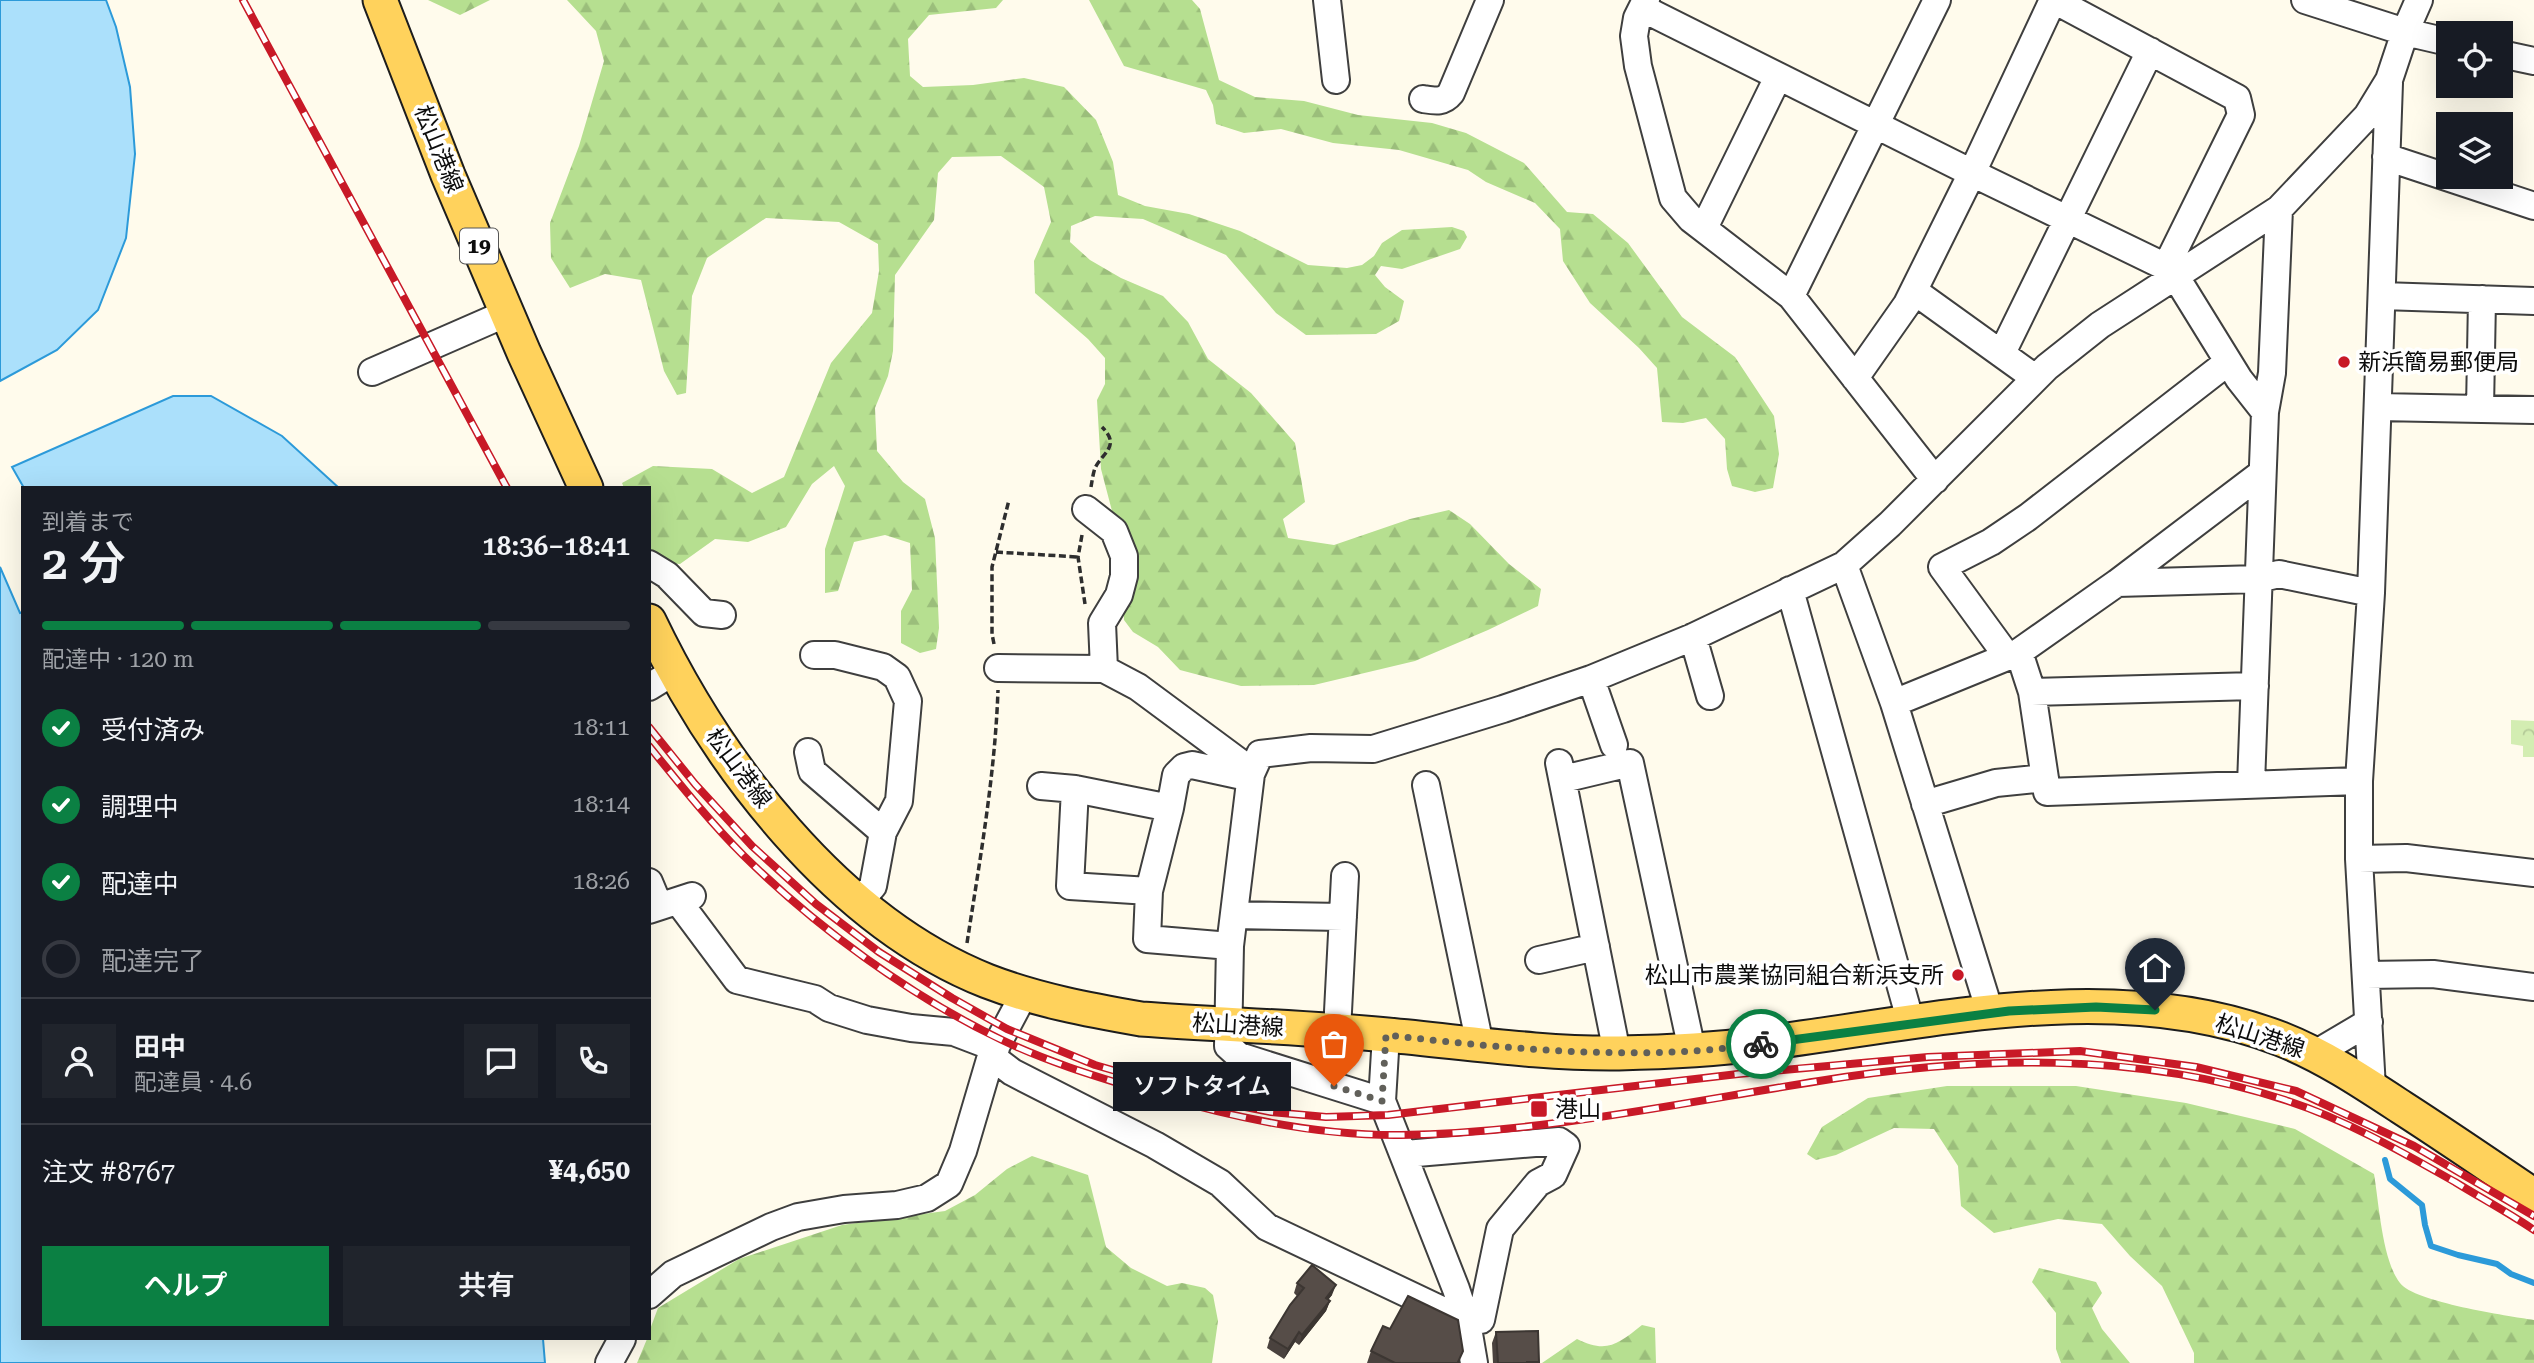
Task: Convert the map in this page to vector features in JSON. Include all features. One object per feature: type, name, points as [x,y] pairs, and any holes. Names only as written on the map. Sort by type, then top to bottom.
[{"type":"main road","name":"松山港線","points":[[380,0],[448,174],[585,486]]},
{"type":"main road","name":"松山港線","points":[[651,630],[662,679],[699,713],[736,768],[769,810],[827,874],[917,944],[958,968],[1024,994],[1141,1019],[1338,1031],[1550,1051],[1617,1053],[1754,1045],[1990,1012],[2096,1007],[2155,1010],[2218,1020],[2277,1038],[2315,1054],[2372,1088],[2534,1196]]},
{"type":"street","points":[[1327,0],[1336,80]]},
{"type":"street","points":[[1423,99],[1437,101],[1451,93],[1490,0]]},
{"type":"street","points":[[1791,296],[1937,0]]},
{"type":"street","points":[[1855,378],[1907,304],[2054,0],[2237,98],[2241,115],[2171,272]]},
{"type":"street","points":[[2305,0],[2348,7],[2405,32],[2436,39]]},
{"type":"street","points":[[1382,1101],[1239,1056],[1228,1046],[1230,946],[1251,774],[1260,754],[1311,748],[1373,749],[1591,679],[1693,637],[1844,565],[1935,480],[2035,379],[2100,325],[2171,272],[2279,209],[2367,116],[2389,80],[2419,0]]},
{"type":"street","points":[[1935,480],[1791,296],[1691,219],[1673,198],[1638,66],[1634,36],[1644,4],[1778,77],[2171,272],[2228,362],[2265,412]]},
{"type":"street","points":[[2002,353],[2150,51]]},
{"type":"street","points":[[2513,57],[2534,61]]},
{"type":"street","points":[[1703,228],[1778,77]]},
{"type":"street","points":[[2372,1088],[2359,859],[2359,781],[2371,593],[2389,80]]},
{"type":"street","points":[[2386,157],[2534,206]]},
{"type":"street","points":[[2251,784],[2262,472],[2265,412],[2272,373],[2279,209]]},
{"type":"street","points":[[1913,290],[2035,379]]},
{"type":"street","points":[[2382,296],[2534,301]]},
{"type":"street","points":[[2480,409],[2482,299]]},
{"type":"street","points":[[372,372],[508,313]]},
{"type":"street","points":[[2228,362],[2028,517],[1991,542],[1942,567],[2013,654],[2032,692],[2046,792],[2359,781]]},
{"type":"street","points":[[2378,407],[2534,410]]},
{"type":"street","points":[[1894,703],[2013,654],[2117,583],[2262,472]]},
{"type":"street","points":[[1086,509],[1114,531],[1124,556],[1124,576],[1119,595],[1102,623],[1104,669]]},
{"type":"street","points":[[651,565],[667,575],[704,613],[722,615]]},
{"type":"street","points":[[1844,565],[1894,703],[1990,1012]]},
{"type":"street","points":[[2117,583],[2258,579],[2279,574],[2371,593]]},
{"type":"street","points":[[1790,590],[1911,1023]]},
{"type":"street","points":[[1693,637],[1710,696]]},
{"type":"street","points":[[814,655],[835,655],[883,667],[897,677],[908,701],[899,801],[883,832],[873,886],[860,901]]},
{"type":"street","points":[[998,668],[1104,669],[1138,687],[1246,767],[1251,774]]},
{"type":"street","points":[[1591,679],[1614,746]]},
{"type":"street","points":[[2032,692],[2255,686]]},
{"type":"street","points":[[808,752],[812,771],[883,832]]},
{"type":"street","points":[[1617,1053],[1561,771],[1630,763],[1692,1050]]},
{"type":"street","points":[[1230,946],[1147,939],[1149,891],[1176,775],[1184,767],[1192,765],[1238,775],[1251,774]]},
{"type":"street","points":[[1926,804],[1996,783],[2045,778]]},
{"type":"street","points":[[1426,785],[1480,1045]]},
{"type":"street","points":[[1041,786],[1075,789],[1170,808]]},
{"type":"street","points":[[1075,789],[1070,886],[1149,891]]},
{"type":"street","points":[[2359,859],[2406,858],[2534,873]]},
{"type":"street","points":[[1338,1031],[1345,876]]},
{"type":"street","points":[[651,884],[737,980],[815,999],[830,1008],[867,1020],[954,1032],[994,1052],[1012,1072],[1155,1145],[1220,1182],[1267,1227],[1467,1322],[1481,1320],[1500,1229],[1538,1183],[1553,1175],[1566,1146],[1559,1140],[1405,1154]]},
{"type":"street","points":[[1234,915],[1343,917]]},
{"type":"street","points":[[1539,960],[1596,947]]},
{"type":"street","points":[[2365,975],[2433,974],[2534,987]]},
{"type":"street","points":[[651,1293],[673,1274],[736,1242],[789,1220],[844,1209],[897,1205],[926,1198],[949,1184],[963,1151],[994,1052],[1024,994]]},
{"type":"street","points":[[2315,1054],[2368,1022]]},
{"type":"street","points":[[1386,1035],[1382,1101],[1405,1154],[1467,1322],[1474,1363]]},
{"type":"street","points":[[609,1363],[621,1340]]},
{"type":"path","points":[[958,968],[966,948],[996,728],[998,668],[992,634],[992,567],[1009,500]]},
{"type":"path","points":[[996,552],[1078,557]]},
{"type":"green space","points":[[428,0],[490,0],[460,15]]},
{"type":"green space","points":[[567,0],[1003,0],[996,8],[929,15],[908,39],[910,76],[923,87],[973,85],[1024,78],[1064,87],[1096,120],[1113,162],[1118,195],[1145,206],[1189,214],[1240,231],[1308,265],[1347,268],[1362,265],[1374,256],[1382,243],[1402,230],[1452,227],[1464,231],[1467,237],[1460,249],[1402,269],[1381,266],[1375,275],[1385,287],[1404,301],[1399,321],[1376,334],[1306,335],[1276,313],[1226,255],[1143,219],[1095,216],[1071,226],[1070,242],[1090,260],[1121,278],[1163,296],[1188,322],[1208,359],[1251,393],[1295,443],[1305,502],[1283,519],[1288,538],[1334,545],[1410,519],[1449,510],[1470,524],[1509,564],[1541,589],[1538,606],[1415,661],[1314,685],[1241,686],[1180,670],[1158,647],[1133,632],[1124,620],[1122,549],[1101,469],[1097,400],[1105,384],[1105,358],[1088,339],[1035,293],[1034,261],[1051,222],[1044,187],[1001,156],[952,157],[938,173],[934,220],[895,275],[893,351],[888,376],[875,408],[877,451],[903,482],[925,499],[935,538],[939,628],[936,649],[920,653],[901,643],[901,611],[912,590],[910,543],[885,535],[854,542],[838,591],[825,593],[825,549],[845,486],[834,466],[812,484],[786,527],[748,542],[715,539],[680,564],[653,562],[651,486],[623,486],[622,483],[653,466],[712,469],[752,493],[784,477],[831,363],[872,313],[879,271],[878,244],[839,222],[766,218],[707,258],[692,296],[686,393],[677,395],[664,371],[641,280],[605,274],[570,288],[551,258],[550,223],[579,146],[604,61],[596,31]]},
{"type":"green space","points":[[1089,0],[1192,0],[1200,9],[1219,80],[1255,97],[1304,101],[1358,115],[1432,123],[1466,133],[1524,163],[1567,212],[1593,214],[1628,243],[1682,317],[1735,357],[1774,416],[1779,454],[1773,488],[1755,492],[1732,486],[1727,469],[1725,439],[1706,418],[1683,423],[1662,422],[1657,368],[1590,303],[1563,261],[1560,229],[1535,203],[1486,182],[1468,170],[1399,150],[1333,143],[1281,129],[1244,133],[1216,124],[1213,105],[1206,90],[1124,66]]},
{"type":"green space","points":[[2511,720],[2534,721],[2534,757],[2523,757],[2523,746],[2511,744]]},
{"type":"green space","points":[[1947,1086],[2076,1086],[2186,1103],[2295,1129],[2374,1174],[2385,1246],[2400,1283],[2409,1290],[2442,1302],[2534,1320],[2534,1363],[2194,1363],[2194,1353],[2162,1286],[2130,1256],[2102,1224],[2058,1219],[1994,1233],[1961,1206],[1958,1166],[1934,1129],[1894,1128],[1836,1155],[1816,1160],[1807,1154],[1822,1127],[1868,1098]]},
{"type":"green space","points":[[1032,1156],[1088,1175],[1106,1247],[1131,1268],[1167,1286],[1182,1283],[1205,1288],[1213,1295],[1218,1321],[1212,1363],[637,1363],[647,1340],[651,1340],[651,1327],[658,1308],[739,1259],[842,1225],[945,1211],[975,1195],[1007,1169]]},
{"type":"green space","points":[[2039,1268],[2096,1282],[2102,1293],[2092,1308],[2102,1329],[2130,1363],[2061,1363],[2056,1349],[2056,1313],[2032,1282]]},
{"type":"green space","points":[[1642,1325],[1655,1328],[1656,1363],[1542,1363],[1577,1339],[1596,1346],[1612,1345]]},
{"type":"water","points":[[0,0],[106,0],[116,27],[130,87],[135,154],[126,238],[98,310],[57,350],[0,381]]},
{"type":"water","points":[[173,396],[211,396],[282,436],[337,486],[23,486],[12,467]]},
{"type":"water","points":[[0,567],[21,613],[21,1340],[543,1340],[545,1363],[0,1363]]},
{"type":"building","points":[[1312,1265],[1336,1285],[1326,1298],[1330,1301],[1302,1335],[1299,1332],[1288,1349],[1270,1338],[1304,1288],[1297,1283]]},
{"type":"building","points":[[1408,1296],[1458,1320],[1463,1351],[1459,1363],[1395,1363],[1371,1351],[1383,1326],[1390,1329]]},
{"type":"building","points":[[1538,1331],[1539,1362],[1498,1363],[1496,1332]]},
{"type":"waterway","points":[[2385,1160],[2390,1179],[2422,1205],[2431,1246],[2497,1264],[2511,1274],[2534,1283]]},
{"type":"railway","points":[[243,0],[506,486]]},
{"type":"railway","points":[[651,729],[695,784],[752,846],[816,904],[879,952],[1007,1029],[1095,1065],[1230,1104],[1271,1112],[1326,1117],[1388,1115],[1738,1074],[1928,1057],[2080,1051],[2196,1067],[2296,1091],[2414,1146],[2534,1216]]},
{"type":"railway","points":[[651,748],[718,829],[771,882],[865,958],[933,1003],[1002,1040],[1040,1056],[1118,1083],[1216,1111],[1308,1129],[1370,1135],[1453,1133],[1558,1123],[1819,1081],[1937,1067],[1996,1063],[2115,1066],[2173,1073],[2231,1085],[2310,1109],[2394,1148],[2534,1230]]},
{"type":"way so far","points":[[1334,1086],[1382,1101],[1386,1035],[1550,1051],[1617,1053],[1761,1044]]},
{"type":"place","name":"新浜簡易郵便局","points":[[2344,362]]},
{"type":"place","name":"松山市農業協同組合新浜支所","points":[[1958,975]]},
{"type":"place","name":"ソフトタイム","points":[[1334,1086]]},
{"type":"place","name":"港山","points":[[1539,1109]]},
{"type":"route","points":[[1761,1044],[1990,1012],[2096,1007],[2155,1010]]}]
